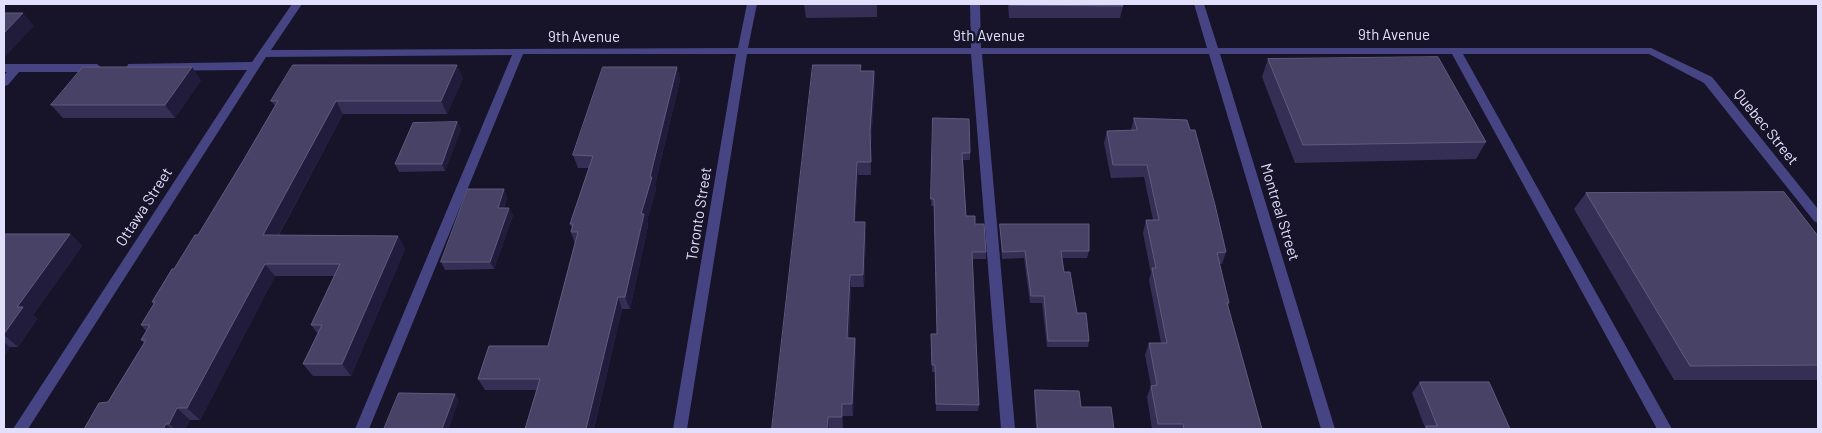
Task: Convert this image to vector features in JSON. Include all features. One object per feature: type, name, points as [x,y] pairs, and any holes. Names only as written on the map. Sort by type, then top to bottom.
[{"type":"street","name":"Ottawa Street","points":[[20,429],[297,4]]},
{"type":"street","name":"Toronto Street","points":[[680,429],[742,53],[752,4]]},
{"type":"street","points":[[974,4],[976,51],[1008,429]]},
{"type":"street","name":"Montreal Street","points":[[1199,4],[1328,429]]},
{"type":"street","points":[[1455,50],[1665,429]]},
{"type":"street","name":"9th Avenue","points":[[263,54],[519,51],[742,53],[1650,51],[1708,80]]},
{"type":"street","points":[[362,429],[519,51]]},
{"type":"street","points":[[4,68],[255,66]]},
{"type":"street","points":[[4,82],[16,68]]},
{"type":"street","name":"Quebec Street","points":[[1708,80],[1818,218]]},
{"type":"building","points":[[1122,4],[1123,6],[1010,5]]},
{"type":"building","points":[[4,13],[23,13],[4,33]]},
{"type":"building","points":[[1438,57],[1486,142],[1303,145],[1268,59]]},
{"type":"building","points":[[293,65],[457,65],[441,101],[336,101],[263,235],[398,236],[342,364],[303,364],[322,325],[311,325],[340,264],[265,264],[187,408],[177,408],[169,424],[166,424],[163,429],[84,429],[99,403],[108,402],[146,340],[141,340],[150,325],[141,325],[155,302],[152,302],[195,235],[198,235],[243,161],[278,101],[271,101]]},
{"type":"building","points":[[813,65],[861,65],[860,71],[874,71],[870,132],[871,162],[857,162],[854,222],[865,222],[863,275],[850,275],[847,338],[855,338],[852,404],[842,404],[842,417],[828,417],[827,429],[772,429]]},
{"type":"building","points":[[83,67],[192,67],[165,105],[51,105]]},
{"type":"building","points":[[603,67],[677,67],[650,177],[652,177],[641,214],[644,214],[625,297],[618,297],[586,429],[525,429],[540,379],[478,379],[489,346],[548,346],[578,232],[571,232],[573,224],[570,224],[593,156],[573,155]]},
{"type":"building","points":[[933,118],[969,119],[970,153],[962,153],[966,216],[975,216],[975,224],[984,224],[986,252],[972,252],[979,405],[936,404],[935,365],[932,365],[931,334],[937,334],[934,199],[931,199]]},
{"type":"building","points":[[1134,118],[1187,120],[1190,130],[1195,130],[1226,252],[1217,253],[1229,303],[1227,303],[1262,429],[1184,429],[1183,424],[1158,424],[1151,386],[1157,385],[1149,343],[1167,343],[1152,268],[1156,268],[1146,220],[1159,220],[1147,165],[1113,165],[1107,131],[1137,130]]},
{"type":"building","points":[[457,122],[442,164],[395,164],[413,123]]},
{"type":"building","points":[[468,189],[504,189],[498,208],[509,208],[490,262],[441,262]]},
{"type":"building","points":[[1784,192],[1818,236],[1818,365],[1690,366],[1586,193]]},
{"type":"building","points":[[1000,224],[1089,224],[1089,251],[1061,251],[1064,272],[1070,272],[1077,313],[1086,313],[1089,341],[1048,341],[1044,296],[1031,296],[1025,251],[1003,252]]},
{"type":"building","points":[[4,234],[70,234],[17,307],[23,307],[4,334]]},
{"type":"building","points":[[1420,382],[1489,382],[1510,429],[1427,429],[1426,426],[1437,426]]},
{"type":"building","points":[[1035,390],[1079,391],[1081,407],[1111,407],[1114,429],[1038,429]]},
{"type":"building","points":[[399,393],[455,394],[442,429],[384,429]]}]
